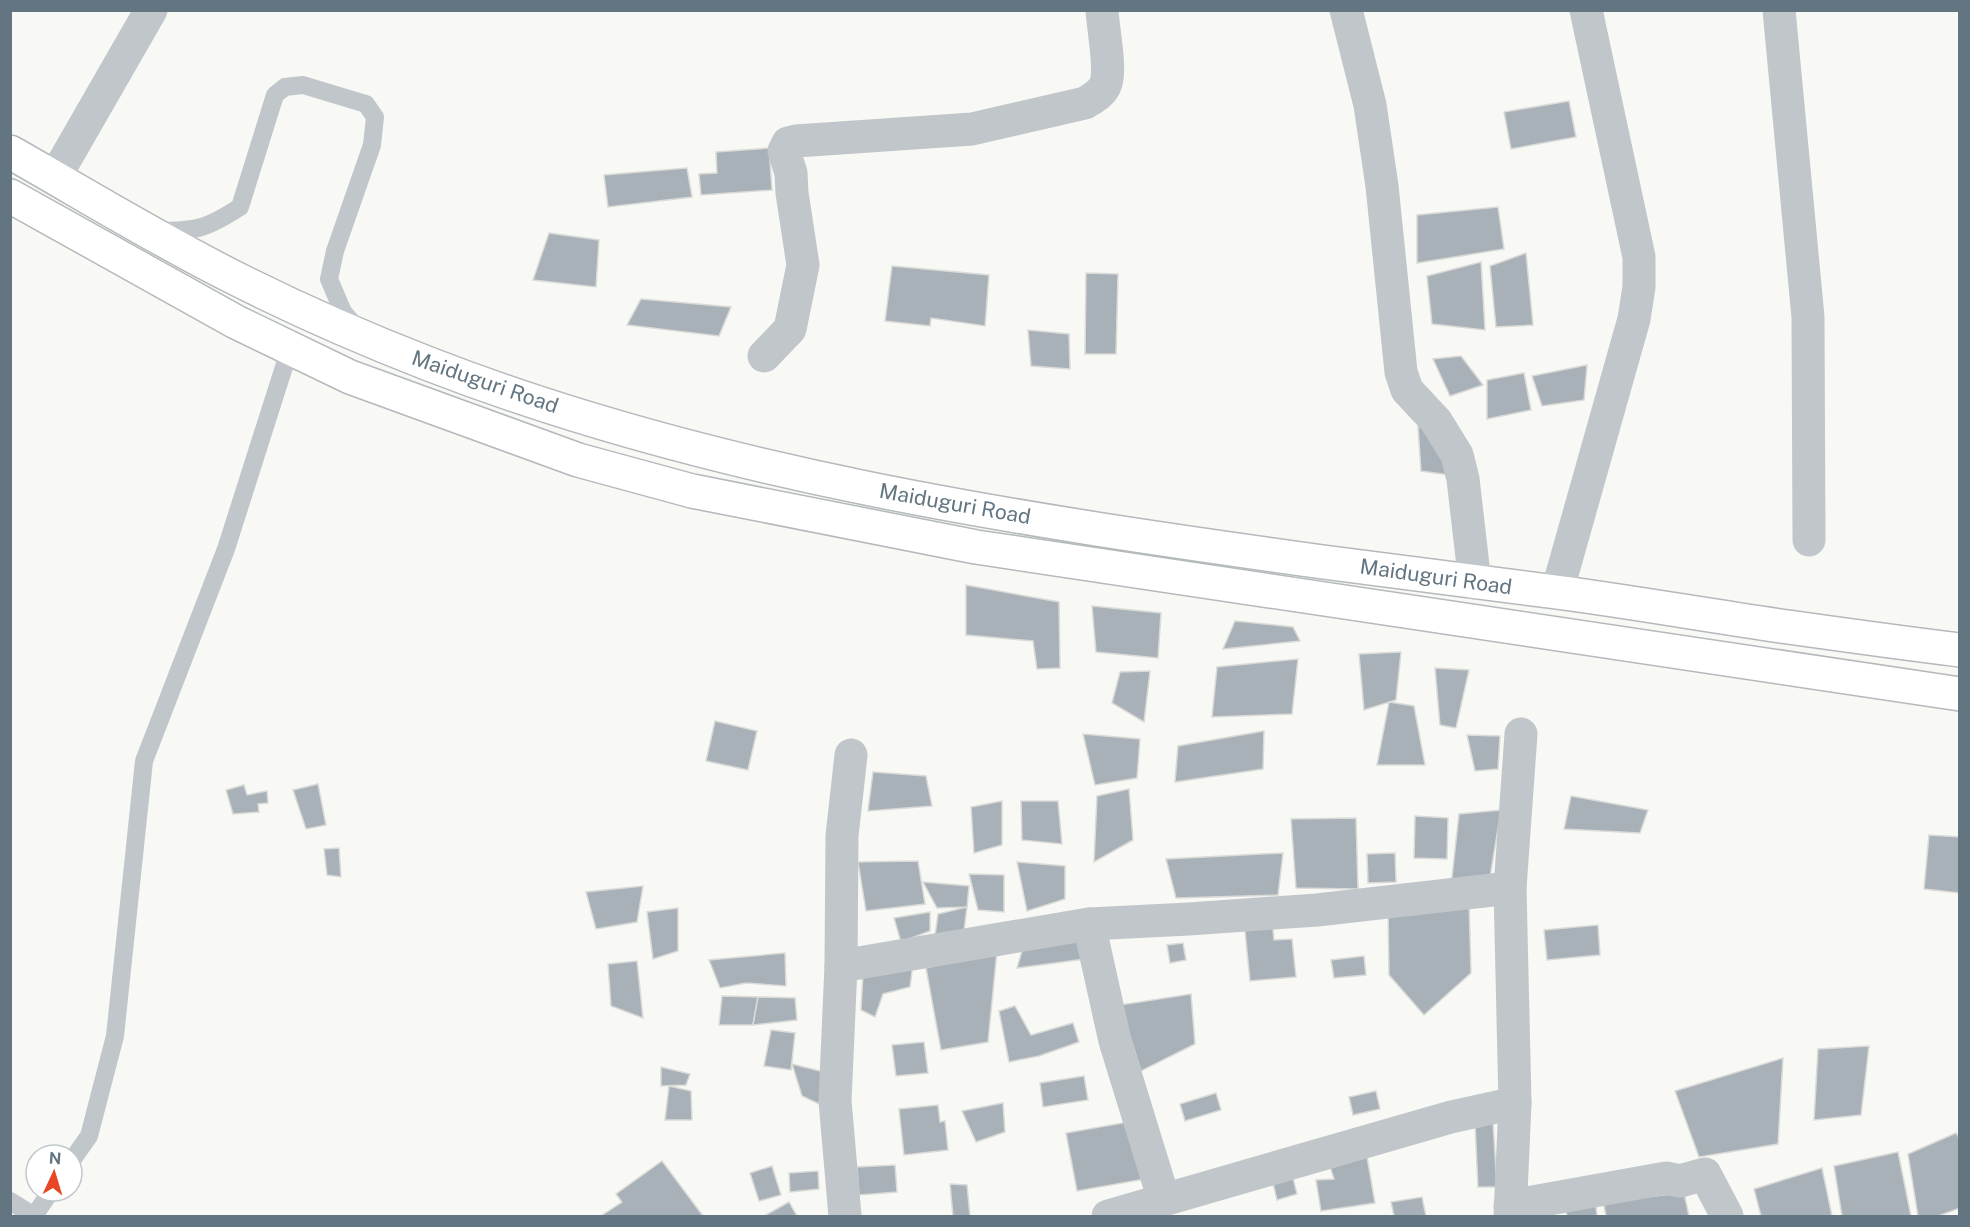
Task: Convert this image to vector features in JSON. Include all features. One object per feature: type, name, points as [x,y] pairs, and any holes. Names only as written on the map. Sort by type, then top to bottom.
[{"type":"highway","name":"Maiduguri Road","points":[[10,152],[233,277],[366,338],[431,365],[536,402],[693,449],[788,472],[928,500],[1132,535],[1475,583],[1557,592],[1777,626],[1959,650]]},
{"type":"highway","name":"Maiduguri Road","points":[[10,196],[188,295],[350,377],[578,460],[692,491],[987,549],[1959,694]]},
{"type":"street","points":[[55,177],[151,10]]},
{"type":"street","points":[[764,356],[790,329],[803,265],[791,173],[784,151],[788,143],[972,129],[1085,103],[1097,96],[1106,85],[1102,10]]},
{"type":"street","points":[[1346,10],[1371,105],[1382,186],[1401,372],[1407,390],[1436,421],[1457,455],[1463,479],[1475,583]]},
{"type":"street","points":[[1557,592],[1634,319],[1639,287],[1639,257],[1586,10]]},
{"type":"street","points":[[1779,10],[1808,317],[1809,540]]},
{"type":"street","points":[[1521,734],[1510,888],[1515,1103],[1510,1211],[1666,1178],[1680,1180],[1705,1174],[1727,1216]]},
{"type":"street","points":[[845,1216],[835,1101],[841,966],[842,836],[851,755]]},
{"type":"street","points":[[841,966],[1089,924],[1317,910],[1510,888]]},
{"type":"street","points":[[1089,924],[1115,1041],[1164,1200]]},
{"type":"street","points":[[1108,1216],[1451,1117],[1515,1103]]},
{"type":"lane","points":[[147,230],[188,231],[214,225],[240,207],[275,95],[285,87],[303,85],[366,104],[375,117],[372,145],[335,251],[329,279],[344,312],[366,338]]},
{"type":"lane","points":[[84,1143],[89,1136],[115,1036],[144,761],[226,549],[290,348]]},
{"type":"lane","points":[[10,1201],[35,1216],[43,1203]]},
{"type":"building","points":[[1569,101],[1576,137],[1511,149],[1504,112]]},
{"type":"building","points":[[769,148],[772,190],[701,195],[699,174],[717,173],[716,152]]},
{"type":"building","points":[[687,168],[692,197],[608,207],[604,175]]},
{"type":"building","points":[[1498,207],[1504,249],[1417,263],[1417,215]]},
{"type":"building","points":[[549,233],[599,240],[596,287],[533,280]]},
{"type":"building","points":[[1526,253],[1533,325],[1496,327],[1490,266]]},
{"type":"building","points":[[1481,262],[1485,330],[1432,324],[1427,276]]},
{"type":"building","points":[[892,266],[989,275],[985,326],[931,318],[930,326],[885,321]]},
{"type":"building","points":[[1086,273],[1118,274],[1116,354],[1085,354]]},
{"type":"building","points":[[641,299],[731,307],[719,336],[627,325]]},
{"type":"building","points":[[1028,330],[1069,334],[1070,369],[1031,366]]},
{"type":"building","points":[[1461,356],[1483,385],[1450,396],[1433,359]]},
{"type":"building","points":[[1587,365],[1584,400],[1542,406],[1532,376]]},
{"type":"building","points":[[1524,373],[1531,410],[1487,419],[1487,380]]},
{"type":"building","points":[[1433,426],[1450,475],[1421,471],[1418,427]]},
{"type":"building","points":[[966,585],[1059,602],[1060,668],[1037,669],[1033,641],[966,635]]},
{"type":"building","points":[[1092,606],[1161,613],[1158,658],[1096,652]]},
{"type":"building","points":[[1235,621],[1293,627],[1300,641],[1223,649]]},
{"type":"building","points":[[1401,652],[1396,700],[1364,710],[1359,654]]},
{"type":"building","points":[[1298,659],[1292,714],[1212,717],[1217,667]]},
{"type":"building","points":[[1435,668],[1469,670],[1456,728],[1440,725]]},
{"type":"building","points":[[1150,671],[1144,722],[1112,703],[1120,672]]},
{"type":"building","points":[[1389,702],[1414,706],[1425,765],[1377,765]]},
{"type":"building","points":[[715,721],[757,731],[748,770],[706,761]]},
{"type":"building","points":[[1264,731],[1263,769],[1175,782],[1178,746]]},
{"type":"building","points":[[1083,734],[1140,739],[1137,778],[1095,785]]},
{"type":"building","points":[[1467,735],[1500,736],[1498,769],[1475,771]]},
{"type":"building","points":[[873,772],[926,776],[932,806],[868,811]]},
{"type":"building","points":[[318,784],[326,825],[306,829],[293,790]]},
{"type":"building","points":[[244,785],[247,795],[267,791],[268,803],[258,804],[259,812],[233,814],[226,790]]},
{"type":"building","points":[[1129,789],[1133,840],[1094,862],[1097,796]]},
{"type":"building","points":[[1571,796],[1648,810],[1640,833],[1564,829]]},
{"type":"building","points":[[1002,801],[1002,845],[974,853],[971,807]]},
{"type":"building","points":[[1021,801],[1058,801],[1062,844],[1022,840]]},
{"type":"building","points":[[1501,810],[1489,883],[1451,886],[1459,814]]},
{"type":"building","points":[[1415,816],[1448,818],[1447,859],[1414,858]]},
{"type":"building","points":[[1356,818],[1358,889],[1296,888],[1291,819]]},
{"type":"building","points":[[1929,835],[1960,837],[1960,893],[1924,889]]},
{"type":"building","points":[[339,848],[341,877],[327,875],[324,849]]},
{"type":"building","points":[[1283,853],[1278,895],[1176,898],[1166,859]]},
{"type":"building","points":[[1395,853],[1396,882],[1368,883],[1367,854]]},
{"type":"building","points":[[918,861],[925,904],[866,911],[858,862]]},
{"type":"building","points":[[1017,862],[1065,866],[1065,899],[1027,911]]},
{"type":"building","points":[[969,874],[1004,875],[1004,912],[978,910]]},
{"type":"building","points":[[923,882],[969,886],[967,907],[937,908]]},
{"type":"building","points":[[643,886],[637,922],[596,929],[586,892]]},
{"type":"building","points":[[1469,902],[1471,973],[1424,1015],[1389,975],[1388,909]]},
{"type":"building","points":[[967,907],[963,939],[935,936],[938,914]]},
{"type":"building","points":[[678,908],[678,951],[653,959],[647,912]]},
{"type":"building","points":[[930,912],[930,931],[901,942],[894,918]]},
{"type":"building","points":[[1272,919],[1274,940],[1292,939],[1296,977],[1250,981],[1244,921]]},
{"type":"building","points":[[1598,925],[1600,955],[1547,960],[1544,930]]},
{"type":"building","points":[[1085,937],[1085,959],[1017,968],[1024,944]]},
{"type":"building","points":[[1183,943],[1186,960],[1170,963],[1167,945]]},
{"type":"building","points":[[997,951],[988,1042],[941,1050],[926,968]]},
{"type":"building","points":[[785,953],[786,986],[746,983],[720,988],[709,960]]},
{"type":"building","points":[[1364,956],[1366,975],[1334,978],[1331,960]]},
{"type":"building","points":[[637,961],[643,1018],[611,1006],[608,964]]},
{"type":"building","points":[[913,964],[910,987],[883,994],[875,1017],[861,1010],[863,973]]},
{"type":"building","points":[[1191,994],[1195,1044],[1141,1071],[1120,1005]]},
{"type":"building","points":[[722,996],[758,997],[753,1025],[719,1025]]},
{"type":"building","points":[[758,997],[795,998],[797,1020],[753,1025]]},
{"type":"building","points":[[1015,1006],[1031,1035],[1073,1023],[1079,1042],[1039,1056],[1009,1062],[999,1011]]},
{"type":"building","points":[[771,1030],[795,1033],[791,1070],[764,1066]]},
{"type":"building","points":[[924,1042],[928,1073],[896,1076],[892,1045]]},
{"type":"building","points":[[1869,1046],[1861,1115],[1814,1120],[1818,1049]]},
{"type":"building","points":[[1783,1058],[1778,1144],[1699,1157],[1675,1091]]},
{"type":"building","points":[[792,1064],[824,1072],[819,1104],[802,1096]]},
{"type":"building","points":[[661,1067],[690,1074],[686,1085],[661,1086]]},
{"type":"building","points":[[1084,1076],[1088,1100],[1043,1107],[1040,1083]]},
{"type":"building","points":[[669,1086],[691,1091],[692,1120],[665,1120]]},
{"type":"building","points":[[1376,1091],[1380,1109],[1353,1115],[1349,1097]]},
{"type":"building","points":[[1216,1093],[1221,1110],[1185,1121],[1180,1104]]},
{"type":"building","points":[[1003,1103],[1005,1132],[976,1142],[962,1111]]},
{"type":"building","points":[[938,1105],[940,1122],[945,1121],[948,1150],[904,1155],[899,1109]]},
{"type":"building","points":[[1128,1122],[1145,1179],[1077,1191],[1066,1133]]},
{"type":"building","points":[[1493,1122],[1497,1187],[1478,1187],[1475,1123]]},
{"type":"building","points":[[1956,1133],[1960,1139],[1960,1208],[1938,1216],[1918,1216],[1908,1154]]},
{"type":"building","points":[[1366,1151],[1375,1203],[1321,1211],[1316,1180],[1334,1179],[1329,1163]]},
{"type":"building","points":[[1898,1152],[1911,1216],[1842,1216],[1834,1166]]},
{"type":"building","points":[[662,1161],[703,1216],[601,1216],[622,1202],[616,1194]]},
{"type":"building","points":[[895,1165],[897,1192],[859,1195],[857,1167]]},
{"type":"building","points":[[772,1166],[781,1195],[759,1201],[750,1173]]},
{"type":"building","points":[[1822,1168],[1832,1216],[1761,1216],[1754,1189]]},
{"type":"building","points":[[818,1171],[819,1189],[790,1192],[789,1173]]},
{"type":"building","points":[[1293,1178],[1297,1194],[1277,1200],[1273,1183]]},
{"type":"building","points":[[950,1184],[967,1185],[970,1216],[953,1216]]},
{"type":"building","points":[[1684,1193],[1689,1216],[1606,1216],[1603,1201]]},
{"type":"building","points":[[1422,1197],[1426,1216],[1394,1216],[1391,1202]]},
{"type":"building","points":[[789,1202],[797,1216],[764,1216]]},
{"type":"building","points":[[1596,1206],[1597,1216],[1567,1216],[1566,1211]]}]
